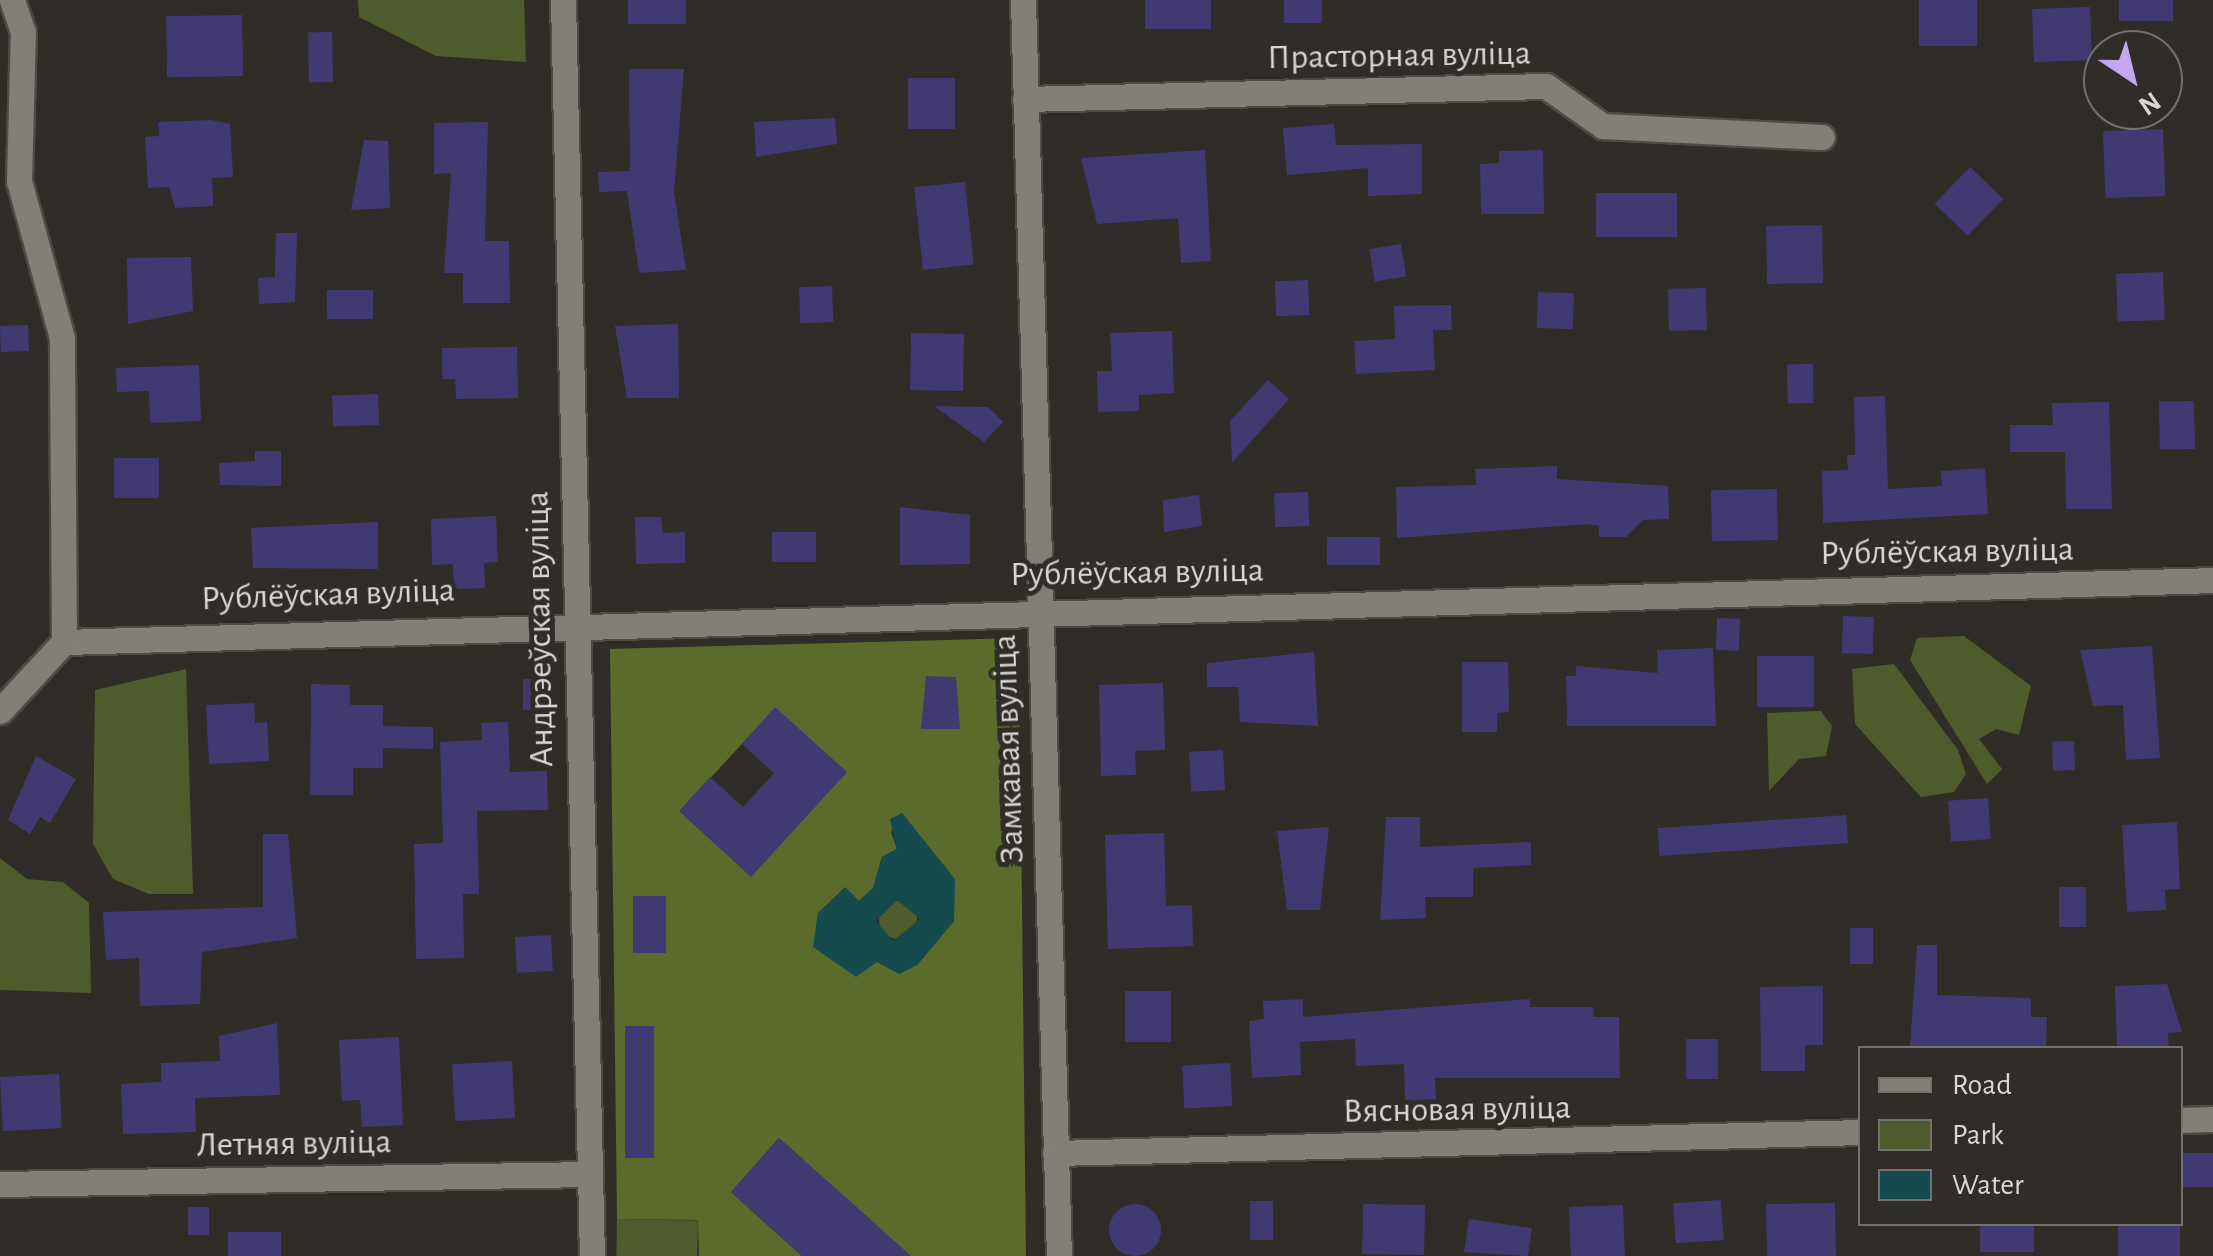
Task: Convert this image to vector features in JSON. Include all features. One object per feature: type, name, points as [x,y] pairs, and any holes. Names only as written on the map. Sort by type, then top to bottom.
[{"type":"street","points":[[0,710],[64,642],[62,338],[19,180],[23,32],[12,0]]},
{"type":"street","name":"Андрэеўская вуліца","points":[[563,0],[592,1256]]},
{"type":"street","name":"Замкавая вуліца","points":[[1022,0],[1059,1256]]},
{"type":"street","name":"Прасторная вуліца","points":[[1026,99],[1546,86],[1602,126],[1822,137]]},
{"type":"street","name":"Рублёўская вуліца","points":[[64,642],[1040,610],[2213,580]]},
{"type":"street","points":[[2183,1120],[2213,1119]]},
{"type":"street","name":"Вясновая вуліца","points":[[1055,1154],[1858,1132]]},
{"type":"street","name":"Летняя вуліца","points":[[0,1184],[590,1174]]},
{"type":"green space","points":[[358,0],[524,0],[526,62],[436,56],[359,17]]},
{"type":"green space","points":[[1964,636],[2031,686],[2019,735],[1996,729],[1979,739],[2002,769],[1987,784],[1910,660],[1917,638]]},
{"type":"green space","points":[[1019,638],[1026,1256],[910,1256],[779,1138],[731,1192],[802,1256],[699,1256],[698,1220],[617,1219],[610,649]],"holes":[[[775,708],[846,773],[751,876],[680,811]],[[902,813],[931,851],[954,921],[917,965],[814,947],[818,913],[845,888],[859,901],[873,888],[882,857],[897,849],[891,832]]]},
{"type":"green space","points":[[1894,664],[1958,750],[1966,774],[1954,792],[1921,797],[1855,724],[1852,669]]},
{"type":"green space","points":[[186,669],[193,894],[149,894],[113,879],[93,844],[95,690]]},
{"type":"green space","points":[[1821,711],[1832,726],[1826,756],[1799,759],[1769,791],[1767,713]]},
{"type":"green space","points":[[0,858],[27,879],[63,882],[89,903],[91,993],[0,990]]},
{"type":"green space","points":[[898,901],[911,907],[917,920],[911,933],[898,939],[885,933],[879,920],[885,907]]},
{"type":"green space","points":[[617,1219],[698,1220],[697,1256],[616,1256]]},
{"type":"water","points":[[902,813],[955,879],[954,921],[917,965],[899,974],[877,962],[856,977],[813,947],[818,913],[845,887],[859,901],[873,888],[882,857],[897,849],[890,819]],"holes":[[[897,900],[920,919],[893,941],[876,921]]]},
{"type":"building","points":[[628,0],[686,0],[686,24],[628,24]]},
{"type":"building","points":[[1145,0],[1211,0],[1211,29],[1145,29]]},
{"type":"building","points":[[1284,0],[1322,0],[1322,23],[1284,23]]},
{"type":"building","points":[[1919,0],[1977,0],[1977,46],[1919,46]]},
{"type":"building","points":[[2119,0],[2173,0],[2173,21],[2119,21]]},
{"type":"building","points":[[2090,7],[2091,30],[2083,30],[2083,60],[2034,62],[2032,9]]},
{"type":"building","points":[[242,15],[243,76],[167,77],[166,16]]},
{"type":"building","points":[[308,32],[332,32],[333,82],[309,82]]},
{"type":"building","points":[[629,69],[684,69],[674,192],[686,270],[639,273],[627,191],[599,192],[598,172],[630,171]]},
{"type":"building","points":[[908,78],[955,78],[955,129],[908,129]]},
{"type":"building","points":[[835,118],[837,144],[756,157],[754,122]]},
{"type":"building","points":[[211,120],[230,124],[233,177],[212,178],[213,206],[175,208],[169,187],[148,188],[145,137],[159,136],[158,122]]},
{"type":"building","points":[[488,122],[485,241],[509,241],[510,303],[463,303],[463,273],[444,273],[451,173],[434,174],[434,123]]},
{"type":"building","points":[[1334,124],[1336,145],[1422,144],[1422,194],[1368,196],[1368,168],[1287,175],[1283,128]]},
{"type":"building","points":[[2163,130],[2165,196],[2105,198],[2103,131]]},
{"type":"building","points":[[364,140],[388,141],[390,208],[351,210]]},
{"type":"building","points":[[1205,150],[1211,261],[1181,263],[1178,218],[1097,224],[1081,158]]},
{"type":"building","points":[[1543,150],[1544,214],[1481,214],[1480,164],[1499,163],[1499,151]]},
{"type":"building","points":[[1970,167],[2003,199],[1968,236],[1935,204]]},
{"type":"building","points":[[965,182],[974,265],[923,270],[914,187]]},
{"type":"building","points":[[1596,193],[1677,193],[1677,237],[1596,237]]},
{"type":"building","points":[[1822,225],[1823,283],[1767,284],[1766,226]]},
{"type":"building","points":[[276,233],[297,233],[295,302],[259,304],[258,278],[275,277]]},
{"type":"building","points":[[1401,244],[1406,277],[1375,282],[1369,249]]},
{"type":"building","points":[[191,257],[193,311],[128,324],[127,258]]},
{"type":"building","points":[[2163,272],[2165,320],[2118,322],[2116,274]]},
{"type":"building","points":[[1308,280],[1309,315],[1276,316],[1275,281]]},
{"type":"building","points":[[832,286],[833,322],[800,323],[799,287]]},
{"type":"building","points":[[1706,288],[1707,330],[1669,331],[1668,289]]},
{"type":"building","points":[[327,290],[373,290],[373,319],[327,319]]},
{"type":"building","points":[[1538,292],[1574,293],[1573,329],[1537,328]]},
{"type":"building","points":[[1451,305],[1452,330],[1433,330],[1435,370],[1356,374],[1354,341],[1395,339],[1394,306]]},
{"type":"building","points":[[678,324],[679,398],[627,398],[615,326]]},
{"type":"building","points":[[28,325],[29,351],[1,352],[0,326]]},
{"type":"building","points":[[1172,331],[1174,393],[1139,395],[1139,411],[1098,412],[1097,371],[1112,371],[1110,333]]},
{"type":"building","points":[[911,333],[964,334],[963,391],[910,390]]},
{"type":"building","points":[[517,347],[518,398],[456,399],[455,379],[442,379],[442,348]]},
{"type":"building","points":[[1787,364],[1813,364],[1814,403],[1788,403]]},
{"type":"building","points":[[199,365],[201,421],[150,423],[149,391],[117,392],[116,368]]},
{"type":"building","points":[[1268,380],[1289,399],[1232,463],[1230,421]]},
{"type":"building","points":[[378,394],[379,425],[333,427],[332,396]]},
{"type":"building","points":[[1885,396],[1888,489],[1942,486],[1941,471],[1985,468],[1988,514],[1823,523],[1822,471],[1848,470],[1847,455],[1855,455],[1854,397]]},
{"type":"building","points":[[2194,401],[2195,449],[2160,450],[2159,402]]},
{"type":"building","points":[[2109,402],[2112,509],[2066,509],[2065,452],[2010,452],[2010,425],[2053,425],[2052,403]]},
{"type":"building","points":[[934,406],[988,407],[1003,422],[984,442]]},
{"type":"building","points":[[255,451],[281,451],[281,486],[220,485],[219,463],[255,461]]},
{"type":"building","points":[[114,458],[159,458],[159,498],[114,498]]},
{"type":"building","points":[[1557,466],[1557,479],[1668,486],[1669,519],[1643,520],[1626,537],[1599,537],[1599,526],[1587,524],[1397,538],[1396,487],[1476,485],[1475,469]]},
{"type":"building","points":[[1777,489],[1778,540],[1712,541],[1711,490]]},
{"type":"building","points":[[1308,492],[1309,526],[1275,527],[1274,493]]},
{"type":"building","points":[[1199,495],[1202,526],[1164,532],[1163,500]]},
{"type":"building","points":[[900,507],[970,515],[970,564],[900,565]]},
{"type":"building","points":[[496,516],[498,562],[484,563],[485,588],[454,589],[453,564],[432,565],[431,519]]},
{"type":"building","points":[[635,517],[661,517],[663,533],[685,532],[685,563],[636,564]]},
{"type":"building","points":[[378,522],[378,569],[253,568],[251,528]]},
{"type":"building","points":[[772,532],[816,532],[816,562],[772,562]]},
{"type":"building","points":[[1327,537],[1380,537],[1380,565],[1327,565]]},
{"type":"building","points":[[1843,616],[1874,617],[1873,654],[1842,653]]},
{"type":"building","points":[[1717,618],[1740,619],[1739,651],[1716,650]]},
{"type":"building","points":[[2152,646],[2160,758],[2126,760],[2123,705],[2093,706],[2080,650]]},
{"type":"building","points":[[1713,648],[1716,726],[1567,726],[1566,676],[1576,676],[1576,666],[1658,673],[1657,650]]},
{"type":"building","points":[[1314,652],[1318,726],[1240,722],[1238,687],[1207,687],[1207,663]]},
{"type":"building","points":[[1757,656],[1814,656],[1814,707],[1757,707]]},
{"type":"building","points":[[1462,662],[1508,662],[1509,712],[1497,713],[1497,732],[1462,732]]},
{"type":"building","points":[[926,676],[956,677],[960,729],[921,729]]},
{"type":"building","points":[[523,679],[545,679],[545,710],[523,710]]},
{"type":"building","points":[[1163,683],[1165,750],[1135,751],[1136,775],[1101,776],[1099,685]]},
{"type":"building","points":[[311,684],[350,685],[350,705],[383,705],[383,726],[433,727],[433,749],[383,748],[383,768],[353,768],[353,795],[310,795]]},
{"type":"building","points":[[254,703],[255,723],[267,722],[269,761],[209,764],[206,705]]},
{"type":"building","points":[[775,707],[847,772],[751,877],[679,811],[710,777],[743,807],[774,773],[742,744]]},
{"type":"building","points":[[508,722],[510,772],[547,771],[548,810],[477,811],[479,894],[463,894],[464,958],[416,959],[414,844],[443,843],[440,742],[482,740],[481,723]]},
{"type":"building","points":[[2074,741],[2075,770],[2053,771],[2052,742]]},
{"type":"building","points":[[1223,750],[1225,790],[1191,792],[1189,752]]},
{"type":"building","points":[[36,756],[76,779],[50,823],[40,817],[30,834],[8,820]]},
{"type":"building","points":[[1988,798],[1991,839],[1951,842],[1948,801]]},
{"type":"building","points":[[1846,815],[1848,843],[1659,856],[1657,828]]},
{"type":"building","points":[[1386,817],[1420,817],[1420,847],[1531,842],[1531,865],[1473,868],[1473,897],[1425,897],[1426,918],[1380,920]]},
{"type":"building","points":[[2177,822],[2180,889],[2165,890],[2166,910],[2127,912],[2122,825]]},
{"type":"building","points":[[1329,827],[1320,910],[1287,910],[1277,831]]},
{"type":"building","points":[[1164,833],[1166,906],[1192,905],[1193,946],[1108,949],[1105,835]]},
{"type":"building","points":[[263,834],[288,834],[297,938],[202,952],[200,1004],[140,1006],[139,958],[106,960],[103,912],[263,907]]},
{"type":"building","points":[[2059,887],[2086,887],[2086,927],[2059,927]]},
{"type":"building","points":[[633,896],[666,896],[666,953],[633,953]]},
{"type":"building","points":[[1850,928],[1873,928],[1873,964],[1850,964]]},
{"type":"building","points":[[551,935],[553,971],[517,973],[515,937]]},
{"type":"building","points":[[1917,945],[1937,945],[1937,995],[2031,998],[2031,1017],[2047,1017],[2046,1046],[1910,1046]]},
{"type":"building","points":[[2167,984],[2182,1032],[2168,1033],[2169,1046],[2117,1046],[2115,986]]},
{"type":"building","points":[[1823,986],[1823,1045],[1805,1045],[1805,1071],[1761,1071],[1760,987]]},
{"type":"building","points":[[1125,991],[1171,991],[1171,1042],[1125,1042]]},
{"type":"building","points":[[1303,999],[1303,1017],[1530,999],[1530,1007],[1593,1007],[1594,1017],[1619,1017],[1620,1078],[1435,1078],[1436,1100],[1405,1101],[1404,1064],[1356,1066],[1355,1039],[1300,1042],[1301,1075],[1252,1078],[1249,1021],[1264,1019],[1263,1001]]},
{"type":"building","points":[[277,1023],[280,1095],[195,1098],[196,1132],[123,1134],[121,1084],[161,1082],[161,1063],[220,1061],[219,1036]]},
{"type":"building","points":[[625,1026],[654,1026],[654,1158],[625,1158]]},
{"type":"building","points":[[399,1037],[403,1125],[362,1127],[360,1100],[342,1101],[339,1040]]},
{"type":"building","points":[[1686,1039],[1718,1039],[1718,1079],[1686,1079]]},
{"type":"building","points":[[512,1061],[515,1118],[455,1121],[452,1064]]},
{"type":"building","points":[[1230,1063],[1232,1106],[1184,1108],[1182,1066]]},
{"type":"building","points":[[59,1074],[62,1128],[3,1131],[0,1077]]},
{"type":"building","points":[[779,1138],[911,1256],[802,1256],[731,1192]]},
{"type":"building","points":[[2183,1153],[2213,1153],[2213,1187],[2183,1187]]},
{"type":"building","points":[[1721,1200],[1724,1240],[1676,1243],[1673,1203]]},
{"type":"building","points":[[1250,1201],[1273,1201],[1273,1240],[1250,1240]]},
{"type":"building","points":[[1835,1203],[1836,1256],[1767,1256],[1766,1204]]},
{"type":"building","points":[[1135,1204],[1153,1212],[1161,1230],[1153,1248],[1135,1256],[1117,1248],[1109,1230],[1117,1212]]},
{"type":"building","points":[[1363,1204],[1425,1205],[1424,1255],[1362,1254]]},
{"type":"building","points":[[1623,1205],[1625,1256],[1571,1256],[1569,1207]]},
{"type":"building","points":[[188,1207],[209,1207],[209,1235],[188,1235]]},
{"type":"building","points":[[1469,1219],[1532,1228],[1528,1256],[1464,1252]]},
{"type":"building","points":[[1980,1226],[2034,1226],[2034,1252],[1980,1252]]},
{"type":"building","points":[[2118,1226],[2180,1226],[2180,1256],[2118,1256]]},
{"type":"building","points":[[228,1232],[281,1232],[281,1256],[228,1256]]}]
